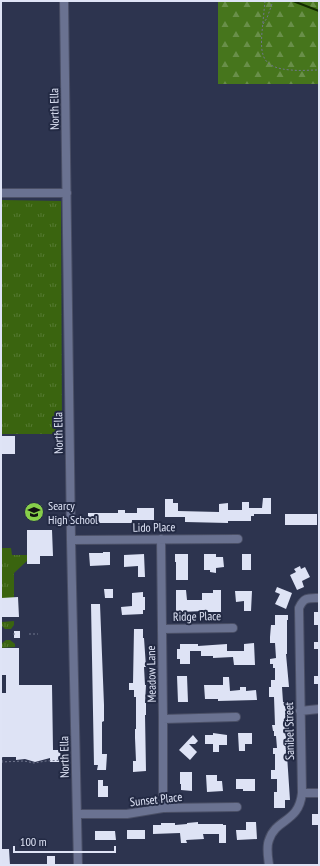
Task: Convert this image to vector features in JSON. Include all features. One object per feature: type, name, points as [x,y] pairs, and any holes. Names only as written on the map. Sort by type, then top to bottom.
[{"type":"street","name":"North Ella","points":[[64,1],[71,540],[78,865]]},
{"type":"street","points":[[1,193],[67,193]]},
{"type":"street","name":"Lido Place","points":[[71,540],[238,538]]},
{"type":"street","name":"Meadow Lane","points":[[161,539],[163,808]]},
{"type":"street","name":"Sanibel Street","points":[[269,865],[268,842],[272,832],[295,813],[300,804],[302,793],[299,608],[302,601],[308,598],[319,598]]},
{"type":"street","name":"Ridge Place","points":[[162,629],[233,628]]},
{"type":"street","points":[[300,711],[319,709]]},
{"type":"street","points":[[163,719],[236,717]]},
{"type":"street","points":[[163,741],[170,726],[183,718]]},
{"type":"street","points":[[302,793],[319,793]]},
{"type":"street","name":"Sunset Place","points":[[77,814],[127,814],[163,808],[237,807]]},
{"type":"path","points":[[265,1],[261,49],[264,58],[268,63],[277,68],[290,70],[319,70]]},
{"type":"path","points":[[263,24],[267,18],[273,1]]},
{"type":"path","points":[[29,634],[38,634]]},
{"type":"path","points":[[1,758],[2,762],[24,761],[34,763],[65,760]]},
{"type":"green space","points":[[218,1],[319,1],[319,84],[218,84]]},
{"type":"green space","points":[[1,200],[61,201],[62,434],[1,434]]},
{"type":"green space","points":[[1,548],[11,548],[12,555],[27,555],[28,560],[14,573],[14,605],[5,605],[4,598],[1,598]]},
{"type":"green space","points":[[14,621],[14,625],[11,629],[5,629],[2,626],[2,622]]},
{"type":"green space","points":[[6,640],[10,640],[15,644],[15,647],[1,648],[1,644]]},
{"type":"building","points":[[1,436],[15,436],[15,454],[1,454]]},
{"type":"building","points":[[263,498],[271,498],[271,514],[254,514],[254,516],[251,516],[251,521],[228,521],[228,523],[185,522],[185,517],[165,517],[165,499],[173,499],[173,503],[178,503],[178,511],[219,512],[219,504],[228,503],[228,510],[242,510],[242,502],[249,502],[249,508],[262,508]]},
{"type":"building","points":[[137,508],[154,508],[154,520],[132,520],[132,523],[88,523],[88,513],[118,513],[118,510],[125,510],[125,513],[137,513]]},
{"type":"building","points":[[285,514],[317,514],[317,525],[285,525]]},
{"type":"building","points":[[27,530],[52,530],[53,556],[40,556],[40,564],[27,564]]},
{"type":"building","points":[[110,552],[110,565],[90,566],[89,553]]},
{"type":"building","points":[[144,554],[145,577],[138,577],[138,566],[124,567],[124,555]]},
{"type":"building","points":[[175,554],[188,554],[188,580],[176,580]]},
{"type":"building","points":[[204,554],[216,554],[216,557],[223,557],[224,567],[216,568],[216,573],[210,572],[210,570],[204,570]]},
{"type":"building","points":[[242,554],[251,554],[251,570],[242,570]]},
{"type":"building","points":[[300,566],[301,569],[305,567],[310,577],[302,581],[304,587],[297,590],[290,575],[296,572],[294,569]]},
{"type":"building","points":[[277,587],[292,593],[286,609],[275,604],[280,594],[275,592]]},
{"type":"building","points":[[104,589],[113,589],[113,598],[105,598]]},
{"type":"building","points":[[176,590],[186,590],[187,600],[202,600],[202,593],[213,593],[213,590],[221,590],[221,612],[176,611]]},
{"type":"building","points":[[235,591],[252,591],[251,611],[244,611],[244,601],[236,602]]},
{"type":"building","points":[[143,592],[143,597],[145,597],[145,610],[143,610],[143,614],[122,615],[121,607],[132,606],[132,593]]},
{"type":"building","points":[[18,597],[19,617],[1,617],[1,598]]},
{"type":"building","points":[[91,604],[100,604],[104,705],[104,721],[102,722],[102,754],[107,754],[106,770],[97,770],[98,765],[94,765]]},
{"type":"building","points":[[314,612],[319,612],[319,625],[314,625]]},
{"type":"building","points":[[275,615],[288,615],[286,654],[289,687],[282,687],[283,702],[288,702],[289,725],[289,755],[287,755],[290,800],[285,800],[285,808],[274,808],[274,792],[277,792],[277,779],[271,779],[271,770],[275,770],[275,754],[273,754],[273,748],[277,748],[276,736],[274,736],[272,725],[275,725],[274,697],[269,697],[271,680],[275,680],[275,668],[273,668],[273,664],[270,664],[270,659],[276,658],[275,643],[270,643],[270,637],[271,625],[275,625]]},
{"type":"building","points":[[134,629],[143,629],[144,638],[146,667],[144,667],[146,685],[146,771],[133,772],[133,761],[136,761],[136,697],[134,697],[134,690],[129,690],[129,683],[133,683]]},
{"type":"building","points":[[14,631],[20,631],[20,638],[14,638]]},
{"type":"building","points":[[314,642],[319,642],[319,649],[314,649]]},
{"type":"building","points":[[254,643],[255,665],[234,665],[233,657],[213,658],[213,656],[201,656],[201,651],[190,651],[190,664],[180,664],[180,659],[177,659],[177,649],[180,649],[180,644],[198,644],[198,646],[227,644],[227,651],[244,651],[244,644]]},
{"type":"building","points":[[1,648],[19,648],[19,685],[52,685],[53,750],[60,750],[61,762],[50,762],[50,758],[35,762],[25,759],[16,760],[16,757],[1,757],[1,693],[6,693],[6,675],[1,675]]},
{"type":"building","points":[[177,676],[187,676],[188,702],[178,702]]},
{"type":"building","points":[[314,676],[319,676],[319,684],[314,684]]},
{"type":"building","points":[[223,677],[229,677],[230,691],[240,690],[240,687],[246,687],[246,691],[256,690],[257,700],[218,701],[218,699],[205,699],[204,685],[223,685]]},
{"type":"building","points":[[213,733],[227,735],[227,745],[219,745],[219,752],[213,752],[213,744],[205,744],[205,735],[213,735]]},
{"type":"building","points":[[238,733],[252,733],[252,744],[245,744],[245,751],[239,751]]},
{"type":"building","points":[[193,735],[198,741],[195,744],[189,744],[197,752],[190,760],[179,750]]},
{"type":"building","points":[[180,772],[192,772],[192,791],[181,790]]},
{"type":"building","points":[[206,775],[217,775],[217,781],[222,781],[223,791],[207,792]]},
{"type":"building","points":[[236,779],[255,779],[255,791],[243,791],[243,789],[236,789]]},
{"type":"building","points":[[98,780],[103,780],[103,786],[108,786],[108,797],[98,797]]},
{"type":"building","points":[[312,814],[318,814],[319,825],[312,825]]},
{"type":"building","points":[[198,822],[198,824],[226,825],[226,843],[219,843],[219,834],[203,834],[204,839],[186,840],[187,843],[181,843],[180,833],[153,834],[153,825],[161,825],[161,823],[175,823],[175,825]]},
{"type":"building","points":[[246,822],[256,822],[257,839],[237,840],[236,830],[246,830]]},
{"type":"building","points":[[127,830],[145,830],[145,839],[127,839]]},
{"type":"building","points":[[95,831],[115,831],[116,840],[95,840]]},
{"type":"building","points":[[1,849],[9,849],[10,865],[1,865]]},
{"type":"building","points":[[47,856],[55,856],[55,865],[47,865]]},
{"type":"waterway","points":[[293,1],[319,11]]},
{"type":"place","name":"Searcy High School","points":[[34,512]]}]
